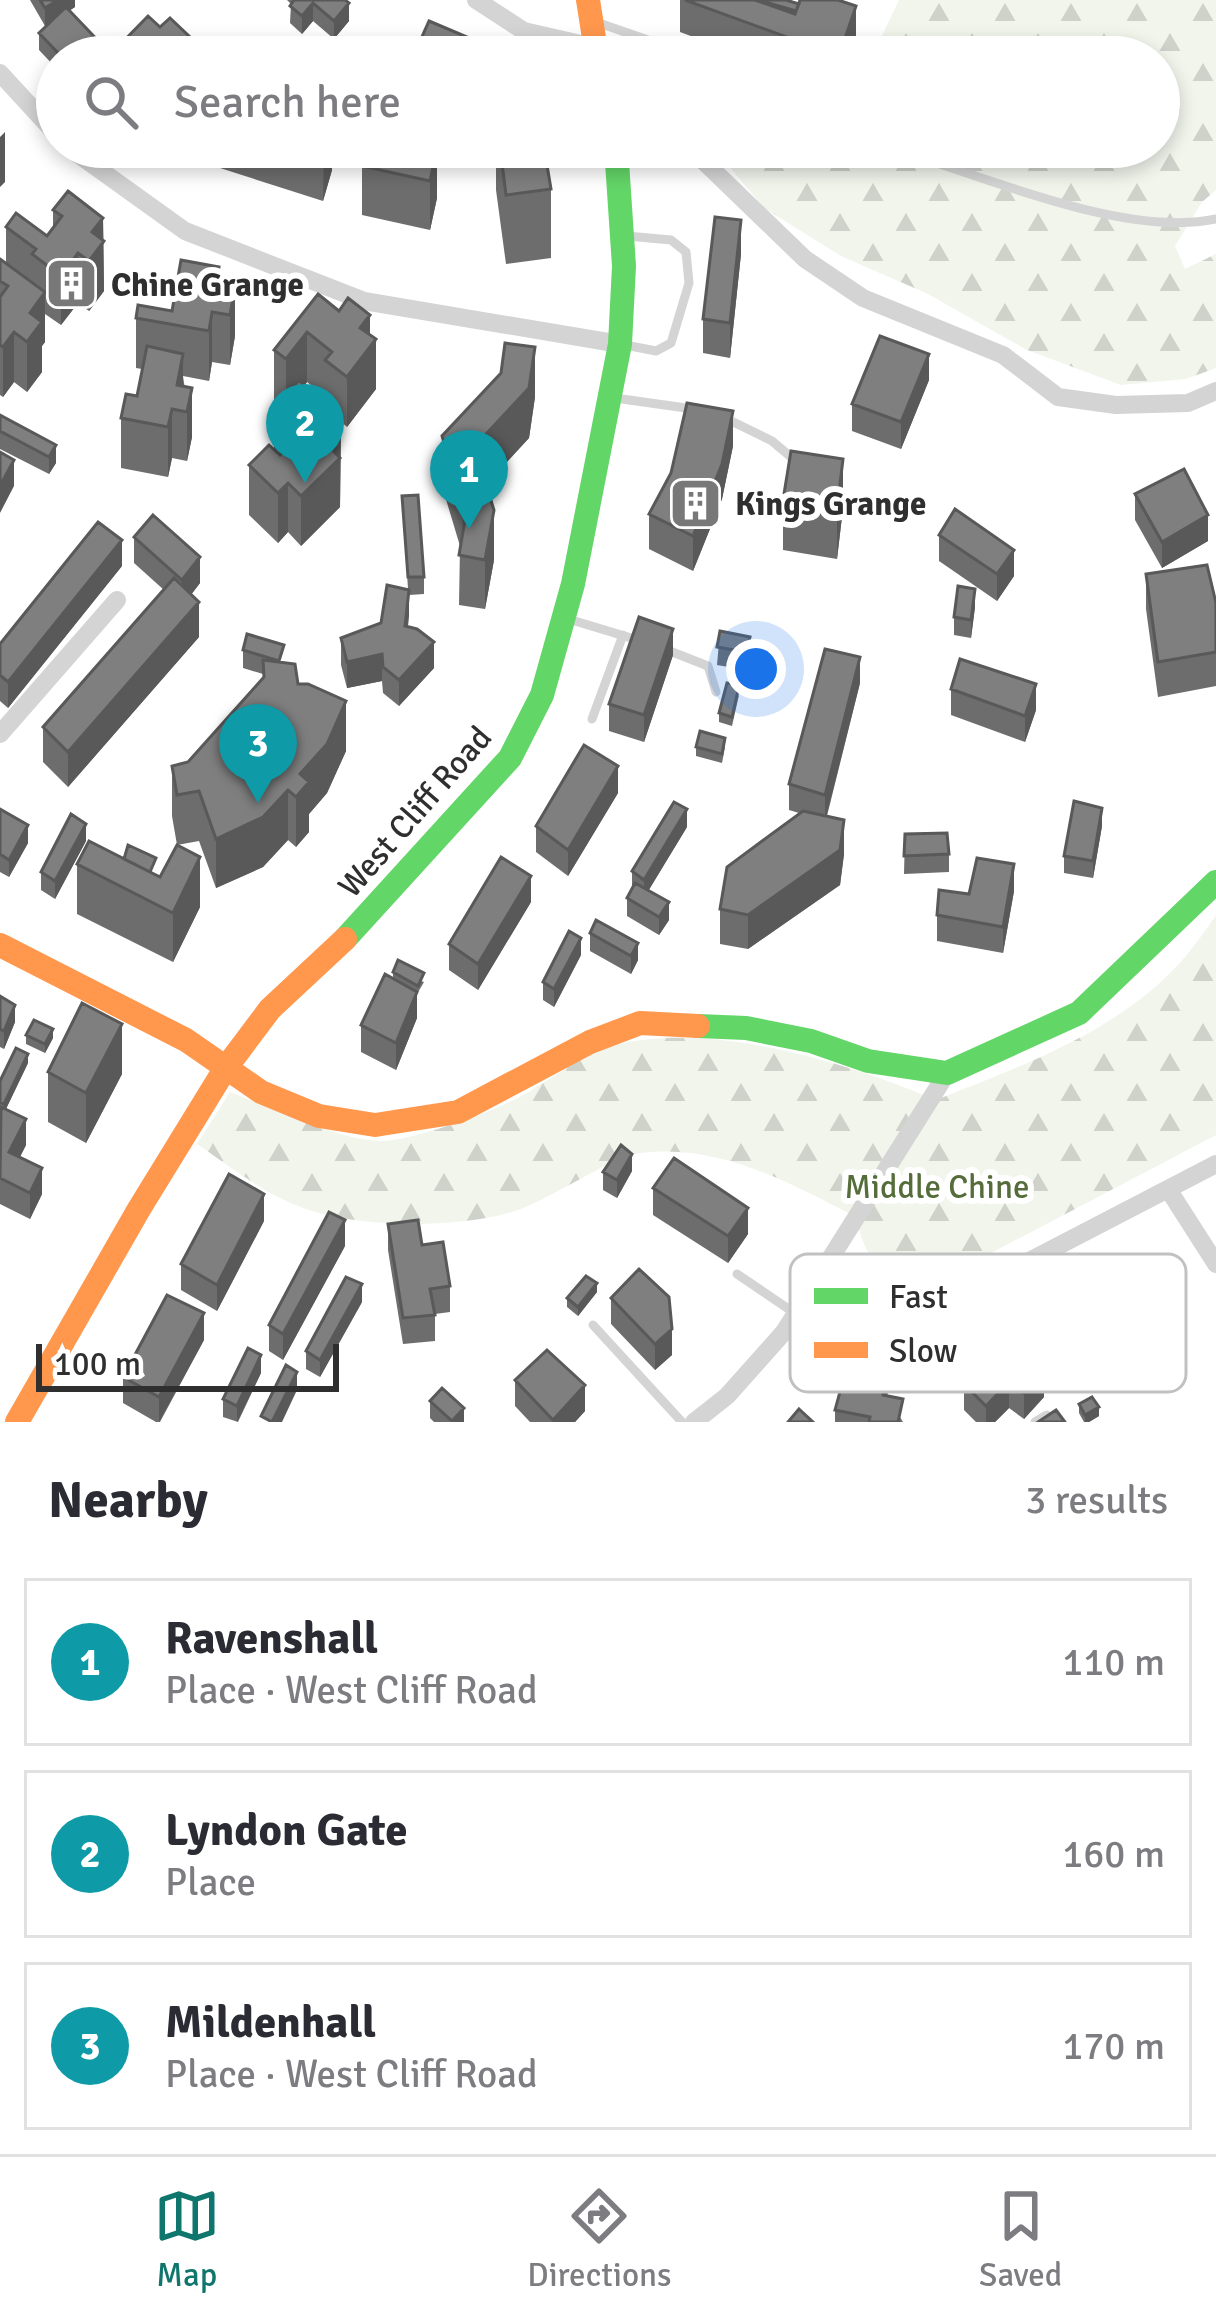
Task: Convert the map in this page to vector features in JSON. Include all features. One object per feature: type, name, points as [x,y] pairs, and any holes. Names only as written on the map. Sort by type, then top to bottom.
[{"type":"street","points":[[476,0],[524,31],[541,36]]},
{"type":"street","points":[[0,73],[36,112]]},
{"type":"street","points":[[97,168],[185,231],[364,301],[620,344]]},
{"type":"street","name":"West Cliff Road","points":[[16,1422],[225,1069],[270,1009],[355,930],[510,758],[542,695],[565,618],[620,344],[617,168]]},
{"type":"street","points":[[711,168],[805,259],[863,298],[1003,355],[1058,397],[1116,404],[1188,403],[1216,391]]},
{"type":"street","points":[[0,734],[117,600]]},
{"type":"street","points":[[0,946],[186,1040],[261,1092],[319,1116],[375,1125],[458,1112],[590,1042],[640,1023],[746,1028],[811,1041],[868,1061],[946,1073],[1079,1013],[1216,882]]},
{"type":"street","points":[[834,1254],[946,1073]]},
{"type":"street","points":[[1043,1254],[1216,1164]]},
{"type":"street","points":[[1168,1190],[1216,1264]]},
{"type":"street","points":[[694,1422],[727,1396],[790,1321]]},
{"type":"lane","points":[[589,10],[649,36]]},
{"type":"lane","points":[[949,168],[1079,208],[1197,224],[1216,219]]},
{"type":"lane","points":[[620,344],[656,351],[671,343],[689,283],[686,251],[671,240],[622,235]]},
{"type":"lane","points":[[611,397],[705,411],[741,423],[772,441],[806,471]]},
{"type":"lane","points":[[565,618],[708,666],[716,692]]},
{"type":"lane","points":[[592,719],[622,635]]},
{"type":"lane","points":[[737,1274],[790,1310]]},
{"type":"lane","points":[[593,1325],[682,1422]]},
{"type":"lane","points":[[1035,1422],[1047,1415]]},
{"type":"green space","points":[[899,0],[1216,0],[1216,190],[1202,202],[1175,246],[1185,269],[1216,254],[1216,368],[1186,379],[1121,385],[1027,350],[928,294],[841,256],[764,208],[731,168],[1180,168],[1180,36],[882,36]]},
{"type":"green space","name":"Middle Chine","points":[[1216,916],[1216,1135],[989,1254],[870,1254],[856,1217],[752,1168],[698,1154],[669,1151],[627,1156],[515,1211],[465,1221],[406,1224],[348,1219],[298,1206],[197,1144],[230,1092],[342,1134],[391,1140],[449,1126],[506,1104],[604,1048],[653,1039],[694,1038],[778,1049],[861,1072],[936,1100],[1094,1030],[1150,991]]},
{"type":"building","points":[[294,0],[349,3],[334,21],[313,3],[302,16],[290,6]]},
{"type":"building","points":[[685,0],[755,0],[795,14],[800,0],[838,0],[856,6],[846,36],[784,36]]},
{"type":"building","points":[[758,0],[786,0],[799,4],[796,11]]},
{"type":"building","points":[[66,7],[94,36],[42,36],[39,33]]},
{"type":"building","points":[[148,16],[160,27],[170,18],[189,36],[129,36]]},
{"type":"building","points":[[429,21],[465,36],[422,36]]},
{"type":"building","points":[[371,168],[433,168],[430,181]]},
{"type":"building","points":[[503,168],[548,168],[551,189],[506,195]]},
{"type":"building","points":[[68,191],[103,218],[92,232],[104,241],[89,261],[78,253],[61,276],[6,227],[16,213],[47,236],[62,216],[53,210]]},
{"type":"building","points":[[715,217],[741,220],[730,323],[703,319]]},
{"type":"building","points":[[0,259],[45,292],[30,313],[42,322],[27,342],[14,332],[3,347],[0,297],[8,286],[0,281]]},
{"type":"building","points":[[181,260],[219,267],[216,283],[235,286],[230,315],[212,312],[209,331],[136,318],[138,305],[172,311]]},
{"type":"building","points":[[318,294],[339,311],[348,298],[370,315],[360,328],[376,339],[347,377],[325,360],[332,352],[307,332],[286,359],[274,350]]},
{"type":"building","points":[[880,336],[929,354],[901,422],[852,404]]},
{"type":"building","points":[[505,343],[535,347],[529,388],[474,447],[494,510],[485,560],[459,555],[466,514],[442,436],[501,373]]},
{"type":"building","points":[[147,346],[183,354],[177,385],[192,388],[187,412],[172,409],[168,427],[121,418],[126,394],[137,396]]},
{"type":"building","points":[[299,380],[341,423],[323,440],[340,458],[301,496],[288,483],[278,493],[249,465],[269,445],[280,455],[285,450],[274,438],[311,408],[292,388]]},
{"type":"building","points":[[687,403],[733,411],[722,464],[693,536],[649,514],[671,473]]},
{"type":"building","points":[[0,415],[56,445],[49,457],[0,431]]},
{"type":"building","points":[[791,451],[843,459],[837,509],[783,500]]},
{"type":"building","points":[[0,452],[14,460],[0,486]]},
{"type":"building","points":[[1184,469],[1208,515],[1162,542],[1135,494]]},
{"type":"building","points":[[418,495],[424,577],[408,577],[402,496]]},
{"type":"building","points":[[955,509],[1014,550],[997,574],[939,535]]},
{"type":"building","points":[[153,515],[200,557],[182,580],[134,537]]},
{"type":"building","points":[[98,522],[122,540],[8,682],[0,675],[0,644]]},
{"type":"building","points":[[1207,565],[1216,603],[1216,652],[1158,662],[1146,574]]},
{"type":"building","points":[[174,578],[199,602],[68,752],[43,727]]},
{"type":"building","points":[[387,585],[409,590],[405,626],[434,642],[399,680],[383,667],[382,654],[347,662],[341,638],[381,623]]},
{"type":"building","points":[[958,586],[975,589],[971,620],[954,617]]},
{"type":"building","points":[[639,617],[673,629],[644,715],[609,704]]},
{"type":"building","points":[[720,631],[750,637],[746,652],[717,647]]},
{"type":"building","points":[[247,634],[284,645],[279,661],[243,650]]},
{"type":"building","points":[[825,649],[860,657],[825,795],[789,784]]},
{"type":"building","points":[[960,659],[1036,684],[1025,716],[951,689]]},
{"type":"building","points":[[263,660],[295,664],[298,684],[346,701],[327,744],[300,774],[309,782],[296,797],[288,790],[263,817],[216,839],[199,791],[177,795],[172,766],[188,762],[264,677]]},
{"type":"building","points":[[727,683],[739,686],[732,717],[719,713]]},
{"type":"building","points":[[700,731],[725,738],[722,754],[696,747]]},
{"type":"building","points":[[584,745],[618,766],[568,850],[536,826]]},
{"type":"building","points":[[1074,801],[1102,808],[1093,861],[1064,856]]},
{"type":"building","points":[[674,802],[687,809],[644,880],[632,871]]},
{"type":"building","points":[[0,809],[28,825],[9,860],[0,854]]},
{"type":"building","points":[[803,811],[844,820],[840,850],[748,915],[720,909],[727,867]]},
{"type":"building","points":[[71,814],[86,824],[55,881],[41,872]]},
{"type":"building","points":[[947,833],[949,854],[904,856],[905,834]]},
{"type":"building","points":[[89,841],[160,877],[177,845],[200,857],[173,913],[77,864]]},
{"type":"building","points":[[128,845],[156,858],[150,872],[124,859]]},
{"type":"building","points":[[501,857],[531,876],[478,964],[449,944]]},
{"type":"building","points":[[977,858],[1014,864],[1003,927],[937,915],[939,890],[969,894]]},
{"type":"building","points":[[635,883],[669,902],[659,917],[627,898]]},
{"type":"building","points":[[596,920],[638,943],[631,956],[590,933]]},
{"type":"building","points":[[569,931],[581,938],[554,989],[543,982]]},
{"type":"building","points":[[398,960],[424,973],[418,986],[393,972]]},
{"type":"building","points":[[385,974],[417,992],[396,1043],[361,1025]]},
{"type":"building","points":[[0,996],[15,1005],[4,1031],[0,1029]]},
{"type":"building","points":[[82,1003],[122,1024],[86,1093],[48,1072]]},
{"type":"building","points":[[34,1020],[53,1029],[45,1044],[26,1035]]},
{"type":"building","points":[[16,1048],[28,1054],[4,1104],[0,1081]]},
{"type":"building","points":[[1,1107],[26,1119],[9,1152],[42,1168],[30,1193],[0,1178]]},
{"type":"building","points":[[621,1145],[632,1154],[617,1180],[603,1172]]},
{"type":"building","points":[[674,1158],[748,1208],[728,1236],[653,1188]]},
{"type":"building","points":[[229,1174],[264,1194],[217,1285],[181,1264]]},
{"type":"building","points":[[329,1212],[345,1220],[283,1334],[269,1325]]},
{"type":"building","points":[[418,1220],[422,1245],[443,1242],[450,1286],[430,1289],[435,1315],[403,1318],[388,1224]]},
{"type":"building","points":[[639,1269],[669,1297],[672,1329],[655,1344],[611,1298]]},
{"type":"building","points":[[586,1276],[597,1283],[578,1307],[567,1298]]},
{"type":"building","points":[[346,1277],[362,1284],[320,1360],[306,1351]]},
{"type":"building","points":[[167,1295],[204,1313],[159,1397],[123,1377]]},
{"type":"building","points":[[248,1348],[261,1355],[237,1406],[223,1399]]},
{"type":"building","points":[[547,1350],[585,1385],[553,1420],[515,1380]]},
{"type":"building","points":[[286,1365],[297,1372],[272,1422],[261,1416]]},
{"type":"building","points":[[442,1388],[464,1408],[452,1421],[430,1401]]},
{"type":"building","points":[[840,1392],[883,1392],[903,1399],[898,1422],[869,1422],[870,1417],[835,1410]]},
{"type":"building","points":[[972,1392],[999,1392],[986,1406]]},
{"type":"building","points":[[1092,1397],[1099,1407],[1085,1415],[1079,1404]]},
{"type":"building","points":[[799,1409],[813,1422],[788,1422]]},
{"type":"building","points":[[1056,1410],[1065,1422],[1038,1422]]},
{"type":"traffic: fast","points":[[345,939],[510,758],[542,695],[573,584],[620,344],[624,266],[617,168]]},
{"type":"traffic: fast","points":[[698,1026],[746,1028],[811,1041],[868,1061],[947,1073],[1079,1013],[1216,882]]},
{"type":"traffic: slow","points":[[588,0],[594,36]]},
{"type":"traffic: slow","points":[[17,1422],[225,1069],[270,1009],[345,939]]},
{"type":"traffic: slow","points":[[0,945],[186,1040],[261,1092],[319,1116],[375,1125],[458,1112],[590,1042],[640,1023],[698,1026]]},
{"type":"place","name":"Chine Grange","points":[[72,284]]},
{"type":"place","name":"Lyndon Gate","points":[[305,483]]},
{"type":"place","name":"Kings Grange","points":[[696,503]]},
{"type":"place","name":"Ravenshall","points":[[469,529]]},
{"type":"place","name":"Mildenhall","points":[[258,803]]}]
